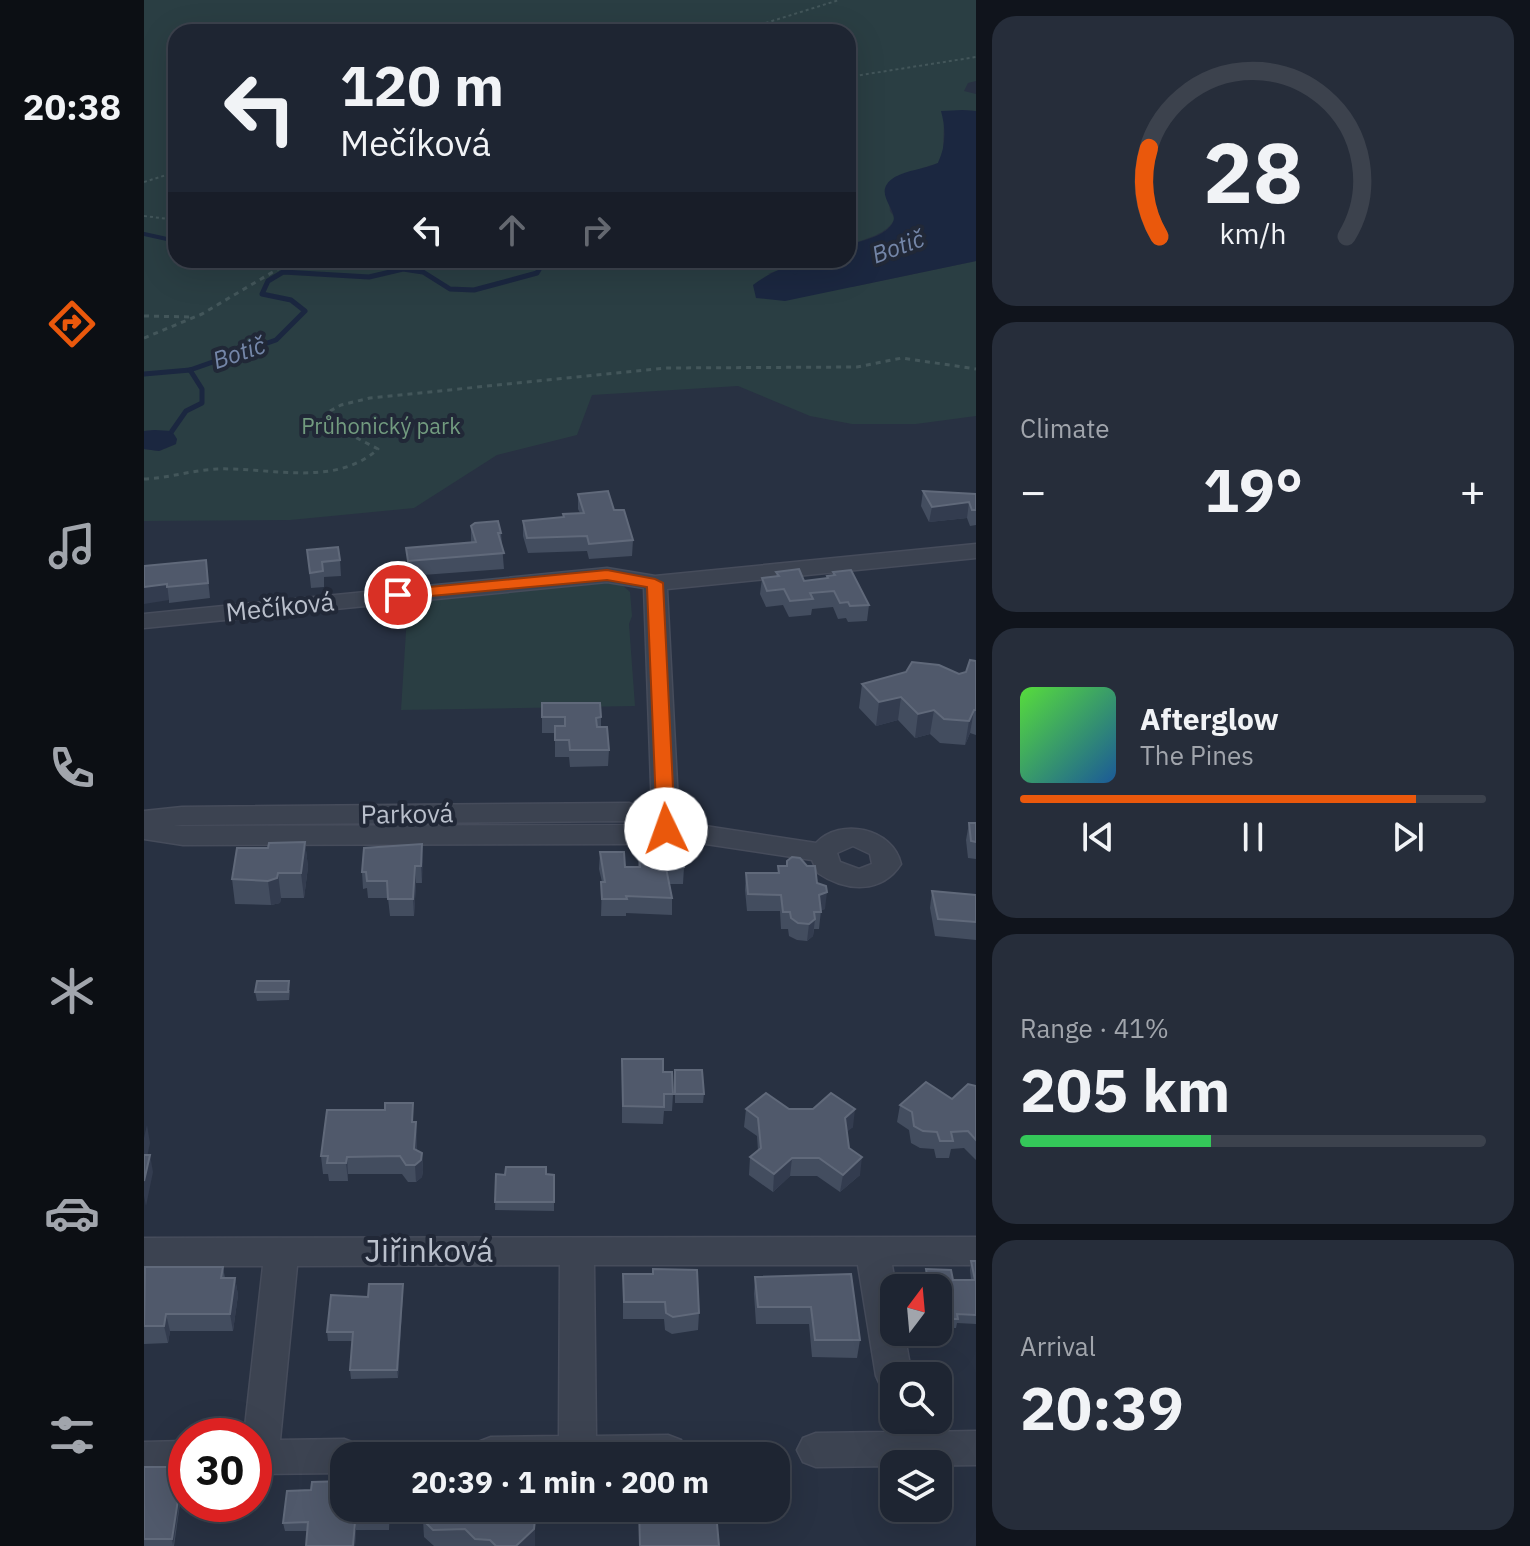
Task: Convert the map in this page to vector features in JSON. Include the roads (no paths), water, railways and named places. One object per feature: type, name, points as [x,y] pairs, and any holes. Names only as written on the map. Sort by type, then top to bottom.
[{"type":"street","name":"Mečíková","points":[[144,621],[607,575],[655,583],[976,551]]},
{"type":"street","points":[[655,583],[666,829]]},
{"type":"street","name":"Parková","points":[[144,820],[182,816],[629,812],[666,829],[823,853]]},
{"type":"street","name":"Parková","points":[[144,830],[183,836],[625,835],[666,829]]},
{"type":"street","points":[[577,1251],[578,1442]]},
{"type":"street","points":[[873,1251],[892,1362]]},
{"type":"street","name":"Jiřinková","points":[[144,1252],[976,1251]]},
{"type":"street","points":[[262,1418],[281,1252]]},
{"type":"street","points":[[816,1450],[904,1434],[976,1448]]},
{"type":"street","points":[[272,1457],[330,1456]]},
{"type":"street","points":[[144,1459],[168,1458]]},
{"type":"water","points":[[941,111],[976,111],[976,261],[785,301],[756,298],[753,285],[784,268],[856,268],[856,242],[885,231],[893,222],[885,195],[888,183],[900,175],[938,163],[944,137]]},
{"type":"water","points":[[144,431],[172,431],[177,439],[176,444],[159,451],[144,449]]},
{"type":"waterway","points":[[144,234],[168,239]]},
{"type":"waterway","name":"Botič","points":[[190,370],[276,340],[305,311],[291,300],[262,294],[268,281],[283,272],[369,277],[403,269],[423,272],[450,289],[474,290],[537,273],[540,268]]},
{"type":"waterway","name":"Botič","points":[[790,268],[795,272]]},
{"type":"waterway","name":"Botič","points":[[144,374],[190,370]]},
{"type":"waterway","points":[[172,431],[186,411],[202,403],[202,389],[190,370]]},
{"type":"park label","name":"Průhonický park","points":[[381,426]]}]
